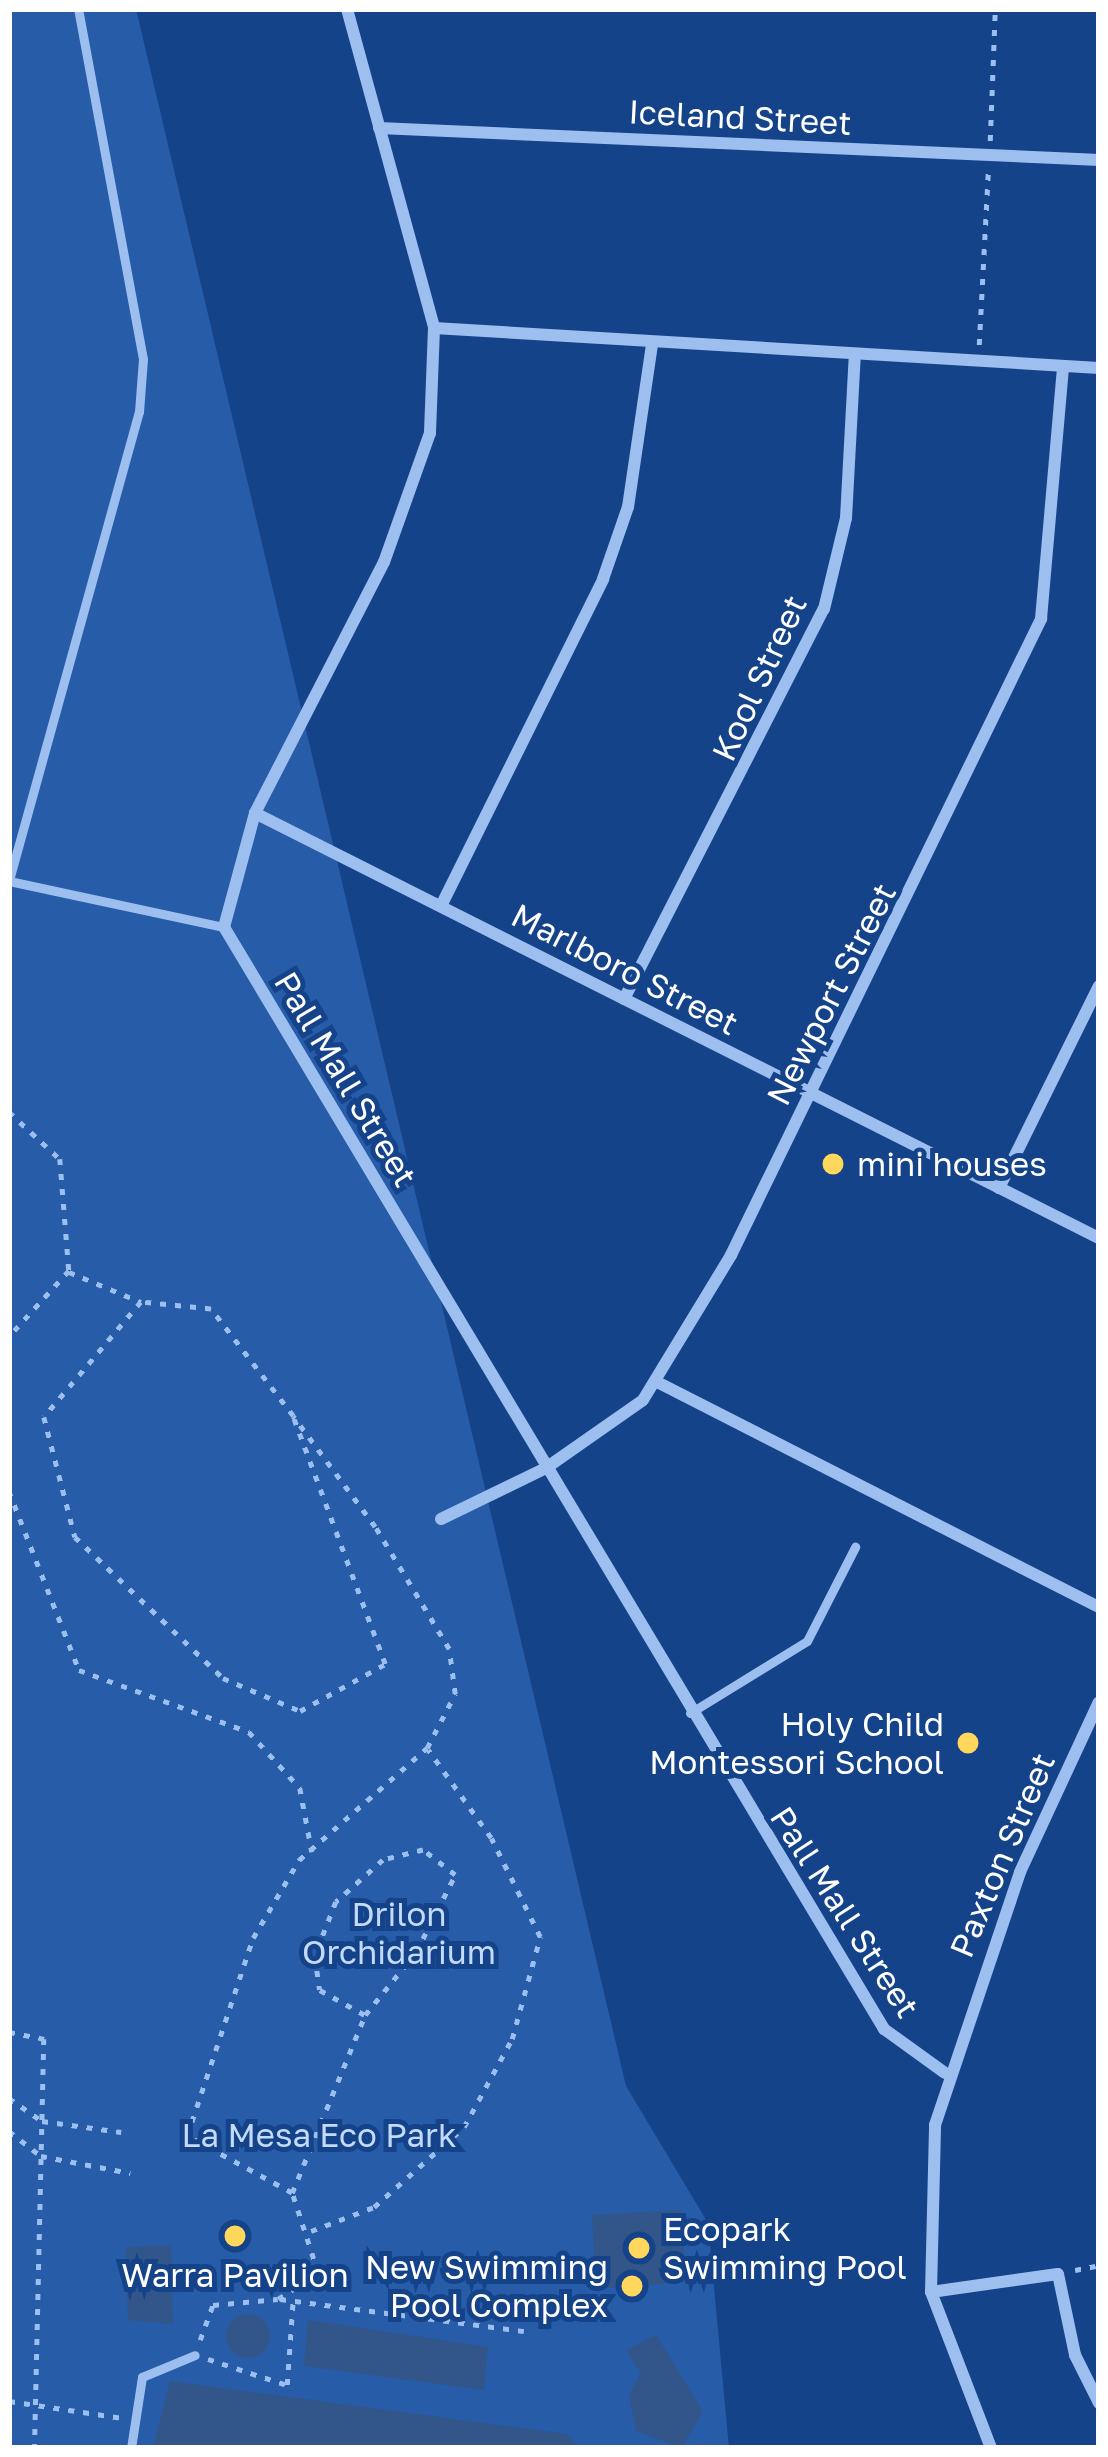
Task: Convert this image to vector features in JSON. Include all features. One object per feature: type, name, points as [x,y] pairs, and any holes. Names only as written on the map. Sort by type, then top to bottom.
[{"type":"street","points":[[224,927],[256,813],[418,481],[434,328],[347,9]]},
{"type":"street","name":"Iceland Street","points":[[379,128],[1099,160]]},
{"type":"street","points":[[434,328],[1099,368]]},
{"type":"street","points":[[441,906],[603,578],[628,507],[652,344]]},
{"type":"street","name":"Kool Street","points":[[625,999],[824,609],[846,518],[855,354]]},
{"type":"street","name":"Newport Street","points":[[441,1519],[546,1468],[659,1383],[812,1093],[1041,619],[1063,366]]},
{"type":"street","name":"Marlboro Street","points":[[256,813],[1099,1238]]},
{"type":"street","name":"Pall Mall Street","points":[[224,927],[690,1713],[884,2029],[945,2073]]},
{"type":"street","points":[[1000,1187],[1099,986]]},
{"type":"street","points":[[659,1383],[1099,1607]]},
{"type":"street","name":"Paxton Street","points":[[991,2448],[931,2293],[945,2073],[1099,1702]]},
{"type":"street","points":[[931,2293],[1058,2274],[1075,2355],[1099,2404]]},
{"type":"lane","points":[[78,9],[143,359],[139,412],[9,880],[224,927]]},
{"type":"lane","points":[[690,1713],[807,1641],[855,1547]]},
{"type":"lane","points":[[131,2448],[129,2419],[142,2377],[195,2355]]},
{"type":"path","points":[[978,362],[995,9]]},
{"type":"path","points":[[9,1112],[60,1159],[69,1271],[9,1337]]},
{"type":"path","points":[[69,1271],[141,1302],[211,1309],[293,1416],[449,1649],[455,1694],[427,1748],[312,1852],[253,1938],[187,2136],[292,2193],[311,2231],[318,2273],[278,2299]]},
{"type":"path","points":[[141,1302],[44,1417],[75,1537],[223,1678],[300,1711],[385,1664],[293,1416]]},
{"type":"path","points":[[9,1491],[80,1670],[249,1732],[300,1788],[312,1852]]},
{"type":"path","points":[[311,2231],[374,2207],[464,2127],[512,2039],[540,1937],[491,1838],[427,1748]]},
{"type":"path","points":[[292,2193],[365,2014],[416,1952],[455,1875],[423,1850],[383,1860],[335,1902],[314,1956],[320,1990],[365,2014]]},
{"type":"path","points":[[9,2032],[44,2039],[35,2448]]},
{"type":"path","points":[[9,2098],[42,2121],[122,2132]]},
{"type":"path","points":[[9,2131],[41,2156],[130,2173]]},
{"type":"path","points":[[293,2300],[287,2385],[195,2355],[213,2305],[278,2299],[293,2300],[524,2331]]},
{"type":"path","points":[[9,2401],[129,2419]]},
{"type":"green space","name":"La Mesa Eco Park","points":[[9,9],[136,9],[626,2086],[708,2223],[729,2448],[9,2448]]},
{"type":"shaded area","name":"Ecopark Swimming Pool","points":[[681,2210],[686,2282],[596,2289],[592,2215]]},
{"type":"shaded area","points":[[171,2245],[173,2324],[128,2320],[126,2247]]},
{"type":"shaded area","points":[[248,2314],[263,2321],[270,2336],[263,2351],[248,2358],[233,2351],[226,2336],[233,2321]]},
{"type":"shaded area","points":[[308,2320],[488,2347],[484,2390],[304,2366]]},
{"type":"shaded area","points":[[656,2335],[703,2411],[682,2448],[636,2431],[629,2395],[641,2373],[626,2350]]},
{"type":"shaded area","points":[[170,2381],[567,2434],[580,2448],[153,2448]]},
{"type":"place","name":"mini houses","points":[[833,1164]]},
{"type":"place","name":"Holy Child Montessori School","points":[[968,1743]]},
{"type":"place","name":"Warra Pavilion","points":[[235,2236]]},
{"type":"place","name":"Ecopark Swimming Pool","points":[[639,2248]]},
{"type":"place","name":"New Swimming Pool Complex","points":[[632,2286]]},
{"type":"park label","name":"Drilon Orchidarium","points":[[399,1933]]}]
